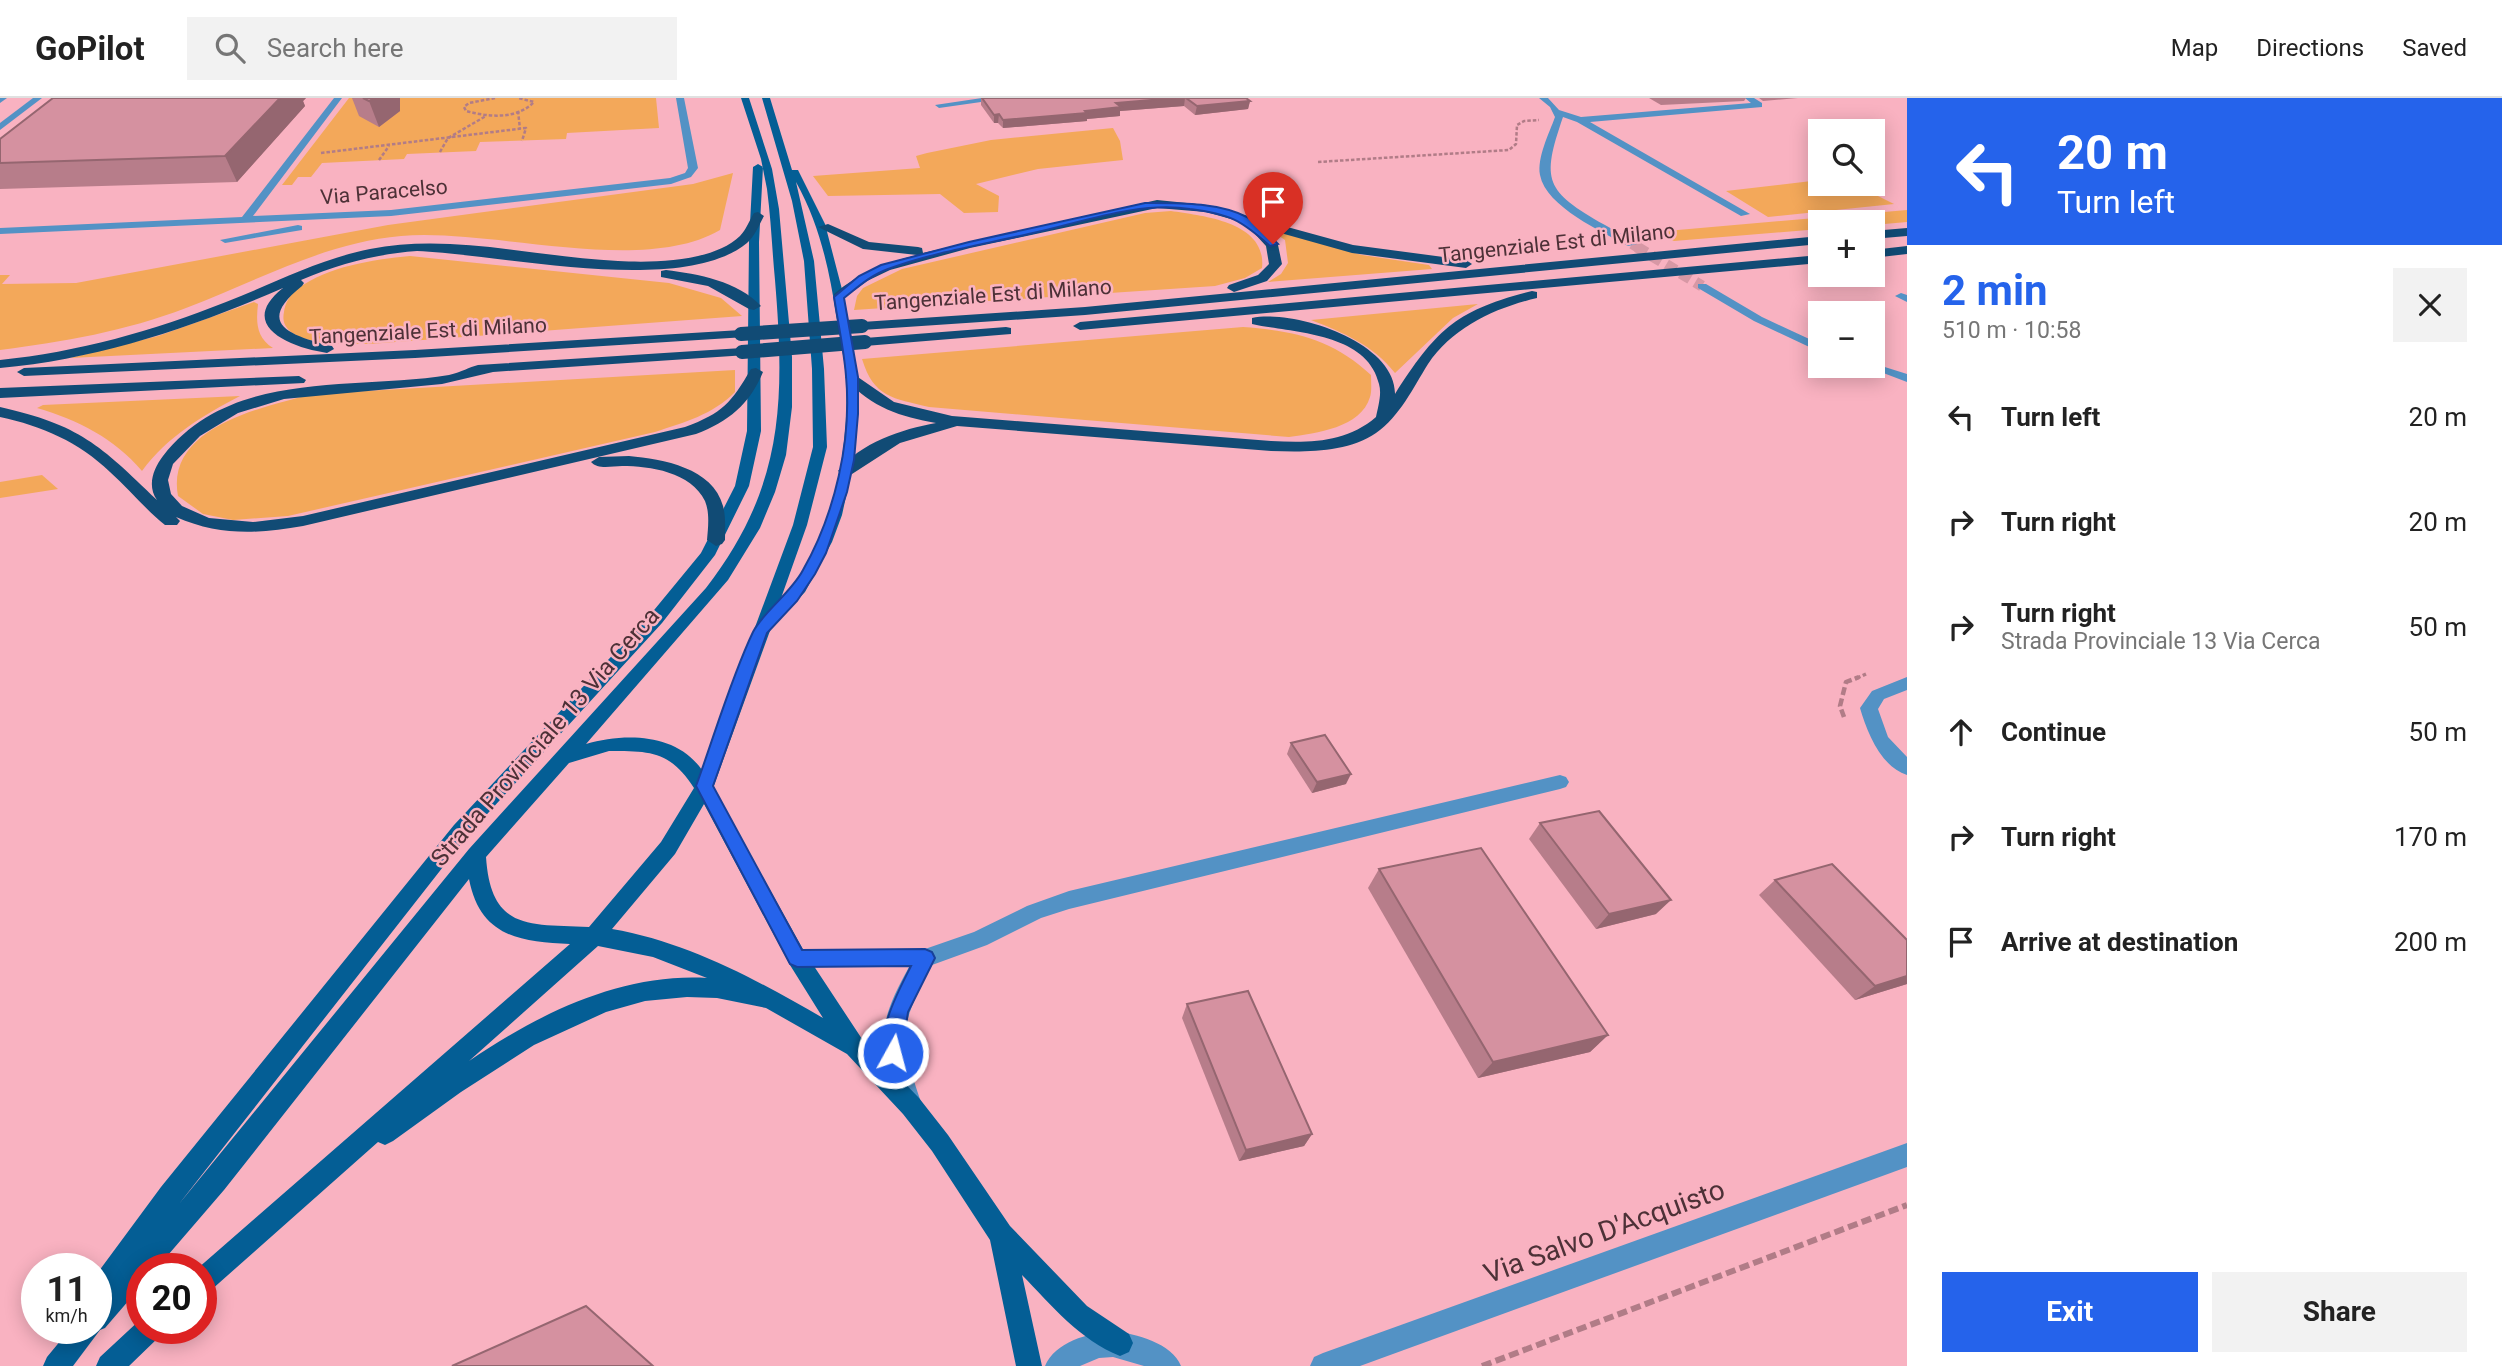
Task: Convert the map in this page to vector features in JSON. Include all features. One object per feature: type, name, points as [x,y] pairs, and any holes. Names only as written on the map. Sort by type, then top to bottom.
[{"type":"highway","points":[[839,297],[878,269],[969,245],[1133,207],[1157,204],[1198,207],[1352,249],[1471,265],[1510,265],[1664,254]]},
{"type":"highway","points":[[0,364],[61,354],[156,331],[220,310],[337,260],[370,252],[429,247],[636,266],[676,266],[727,251],[743,240],[758,216]]},
{"type":"highway","points":[[1085,311],[1206,294],[1259,280],[1273,267],[1277,251],[1270,239],[1247,220]]},
{"type":"highway","points":[[824,227],[855,242],[890,250],[925,251],[969,245]]},
{"type":"highway","points":[[1885,234],[1907,232]]},
{"type":"highway","name":"Tangenziale Est di Milano","points":[[0,373],[415,354],[1085,311],[1808,241]]},
{"type":"highway","points":[[1885,253],[1907,250]]},
{"type":"highway","points":[[415,354],[382,348],[324,349],[298,345],[279,335],[274,328],[272,311],[285,292],[325,270],[372,257],[413,252],[686,276],[728,288],[754,306]]},
{"type":"highway","name":"Tangenziale Est di Milano","points":[[0,393],[347,378],[742,352],[1120,323],[1808,260]]},
{"type":"highway","points":[[852,377],[867,394],[894,407],[973,422],[1266,445],[1328,444],[1359,436],[1384,418],[1404,394],[1432,349],[1465,321],[1525,296],[1623,278]]},
{"type":"highway","points":[[1120,323],[1157,327],[1272,321],[1321,332],[1352,345],[1382,371],[1387,386],[1384,418]]},
{"type":"highway","points":[[489,369],[443,380],[307,389],[248,404],[212,421],[175,448],[162,466],[160,489],[165,500],[176,509],[205,523],[241,528],[293,523],[690,431],[718,418],[738,404],[747,393],[756,372]]},
{"type":"highway","points":[[0,412],[35,420],[80,440],[108,460],[162,515],[175,524],[206,534],[241,537],[277,534],[581,465],[616,461],[662,466],[698,483],[713,503],[716,540]]},
{"type":"highway","points":[[846,471],[885,442],[900,435],[973,422]]},
{"type":"main road","name":"Strada Provinciale 13 Via Cerca","points":[[112,1300],[215,1181],[476,855],[711,592],[735,559],[768,494],[781,442],[785,359],[770,179],[745,98]]},
{"type":"main road","points":[[217,1268],[593,937],[667,848],[705,786],[810,493],[818,458],[821,421],[809,261],[797,201],[766,98]]},
{"type":"main road","points":[[112,1275],[170,1196],[461,830],[679,594],[716,540],[742,486],[755,421],[754,242],[759,180],[756,135]]},
{"type":"main road","points":[[761,631],[800,587],[816,561],[846,471],[852,414],[852,377],[824,227],[810,195],[783,151]]},
{"type":"main road","points":[[562,758],[623,743],[659,747],[682,759],[705,786],[797,958],[854,1046],[911,1106],[940,1143],[1001,1235],[1077,1315],[1120,1343]]},
{"type":"main road","points":[[476,855],[482,893],[498,919],[533,932],[593,937],[651,947],[686,959],[716,971],[854,1046]]},
{"type":"main road","points":[[282,1211],[453,1084],[528,1036],[566,1017],[628,997],[684,986],[724,989],[766,998]]},
{"type":"main road","points":[[1001,1235],[1029,1366]]},
{"type":"main road","points":[[50,1366],[64,1344]]},
{"type":"main road","points":[[56,1366],[75,1344]]},
{"type":"main road","points":[[109,1366],[133,1344]]},
{"type":"street","points":[[0,127],[38,98]]},
{"type":"street","points":[[244,221],[338,98]]},
{"type":"street","name":"Via Paracelso","points":[[0,231],[391,213],[671,181],[688,175],[694,168],[680,98]]},
{"type":"street","points":[[939,105],[1005,98]]},
{"type":"street","points":[[1543,98],[1557,121],[1567,130]]},
{"type":"street","points":[[1576,118],[1759,105],[1749,98]]},
{"type":"street","points":[[1557,121],[1685,107]]},
{"type":"street","points":[[1576,118],[1745,214]]},
{"type":"street","points":[[1557,121],[1545,172],[1551,190],[1574,210],[1632,244]]},
{"type":"street","points":[[1579,131],[1603,132]]},
{"type":"street","points":[[225,240],[391,213]]},
{"type":"street","points":[[1702,286],[1758,319],[1808,342]]},
{"type":"street","points":[[1885,371],[1907,378]]},
{"type":"street","points":[[1907,682],[1878,695],[1869,708],[1875,733],[1907,768]]},
{"type":"street","points":[[797,958],[925,958],[980,939],[1034,912],[1069,900],[1560,782]]},
{"type":"street","points":[[911,1106],[893,1053],[894,1042],[899,1012],[925,958]]},
{"type":"street","name":"Via Salvo D'Acquisto","points":[[1323,1366],[1907,1155]]},
{"type":"street","points":[[1058,1366],[1081,1350],[1107,1343],[1120,1343],[1154,1355],[1168,1366]]},
{"type":"path","points":[[495,98],[485,98],[464,107],[466,111],[487,115],[527,109],[534,102],[518,98]]},
{"type":"path","points":[[518,111],[520,129]]},
{"type":"path","points":[[440,152],[448,138],[487,115]]},
{"type":"path","points":[[1318,162],[1509,150],[1517,144],[1517,125],[1532,120],[1557,121]]},
{"type":"path","points":[[379,160],[389,145]]},
{"type":"path","points":[[1482,1366],[1907,1205]]},
{"type":"shaded area","points":[[349,98],[656,98],[659,128],[567,133],[566,139],[480,142],[476,151],[407,154],[404,159],[322,163],[311,177],[298,177],[292,185],[282,185]]},
{"type":"shaded area","points":[[1113,128],[1120,141],[1123,160],[1038,169],[976,184],[999,196],[998,212],[964,213],[940,194],[828,196],[813,176],[920,168],[916,156],[927,153],[991,140]]},
{"type":"shaded area","points":[[733,173],[720,230],[687,243],[650,249],[609,250],[438,235],[373,240],[318,255],[186,308],[140,323],[71,339],[0,350],[0,275],[10,275],[2,284],[76,283],[388,225],[693,184]]},
{"type":"shaded area","points":[[1808,181],[1808,196],[1878,196],[1894,204],[1808,210],[1808,213],[1768,217],[1726,191]]},
{"type":"shaded area","points":[[1907,210],[1907,222],[1885,224],[1885,212]]},
{"type":"shaded area","points":[[1171,211],[1216,219],[1244,231],[1255,240],[1261,253],[1262,268],[1245,278],[1215,286],[854,310],[857,296],[863,288],[902,269],[1145,213]]},
{"type":"shaded area","points":[[1808,219],[1808,230],[1674,241],[1655,232]]},
{"type":"shaded area","points":[[1283,233],[1362,255],[1429,265],[1432,269],[1268,282],[1281,274],[1288,263],[1285,240],[1279,236]]},
{"type":"shaded area","points":[[410,256],[669,283],[721,298],[742,316],[369,344],[331,343],[302,338],[291,332],[284,323],[288,299],[309,281],[351,265]]},
{"type":"shaded area","points":[[254,302],[258,304],[257,323],[260,334],[273,348],[70,358],[158,336]]},
{"type":"shaded area","points":[[1478,304],[1453,318],[1395,373],[1367,347],[1311,320]]},
{"type":"shaded area","points":[[1243,327],[1296,334],[1342,353],[1371,375],[1371,395],[1365,407],[1357,416],[1336,427],[1289,437],[929,407],[895,398],[879,389],[872,382],[862,359]]},
{"type":"shaded area","points":[[735,370],[735,392],[717,407],[698,417],[655,432],[288,516],[233,520],[203,514],[178,496],[178,472],[187,453],[202,437],[245,414],[313,394]]},
{"type":"shaded area","points":[[240,396],[174,437],[142,471],[120,449],[94,432],[67,418],[37,408],[43,405]]},
{"type":"shaded area","points":[[42,475],[58,489],[0,498],[0,482]]},
{"type":"building","points":[[53,98],[280,98],[225,156],[0,163],[0,139]]},
{"type":"building","points":[[982,98],[1175,98],[1116,103],[1121,107],[1085,111],[1087,113],[1003,120],[999,114],[994,115]]},
{"type":"building","points":[[1186,98],[1246,98],[1250,101],[1197,106]]},
{"type":"building","points":[[1325,735],[1351,774],[1317,782],[1291,743]]},
{"type":"building","points":[[1599,811],[1671,900],[1609,914],[1540,823]]},
{"type":"building","points":[[1481,848],[1608,1035],[1493,1062],[1379,869]]},
{"type":"building","points":[[1832,864],[1907,940],[1907,976],[1875,986],[1775,880]]},
{"type":"building","points":[[1248,991],[1312,1134],[1246,1150],[1187,1004]]},
{"type":"building","points":[[586,1306],[653,1366],[452,1366]]},
{"type":"tunnel","points":[[1632,244],[1640,249]]},
{"type":"tunnel","points":[[1637,247],[1702,286]]},
{"type":"route","points":[[893,1053],[899,1012],[925,958],[797,958],[705,786],[761,631],[792,598],[808,574],[819,553],[841,492],[850,441],[852,377],[839,297],[878,269],[969,245],[1145,205],[1188,205],[1247,220],[1273,244]]}]
